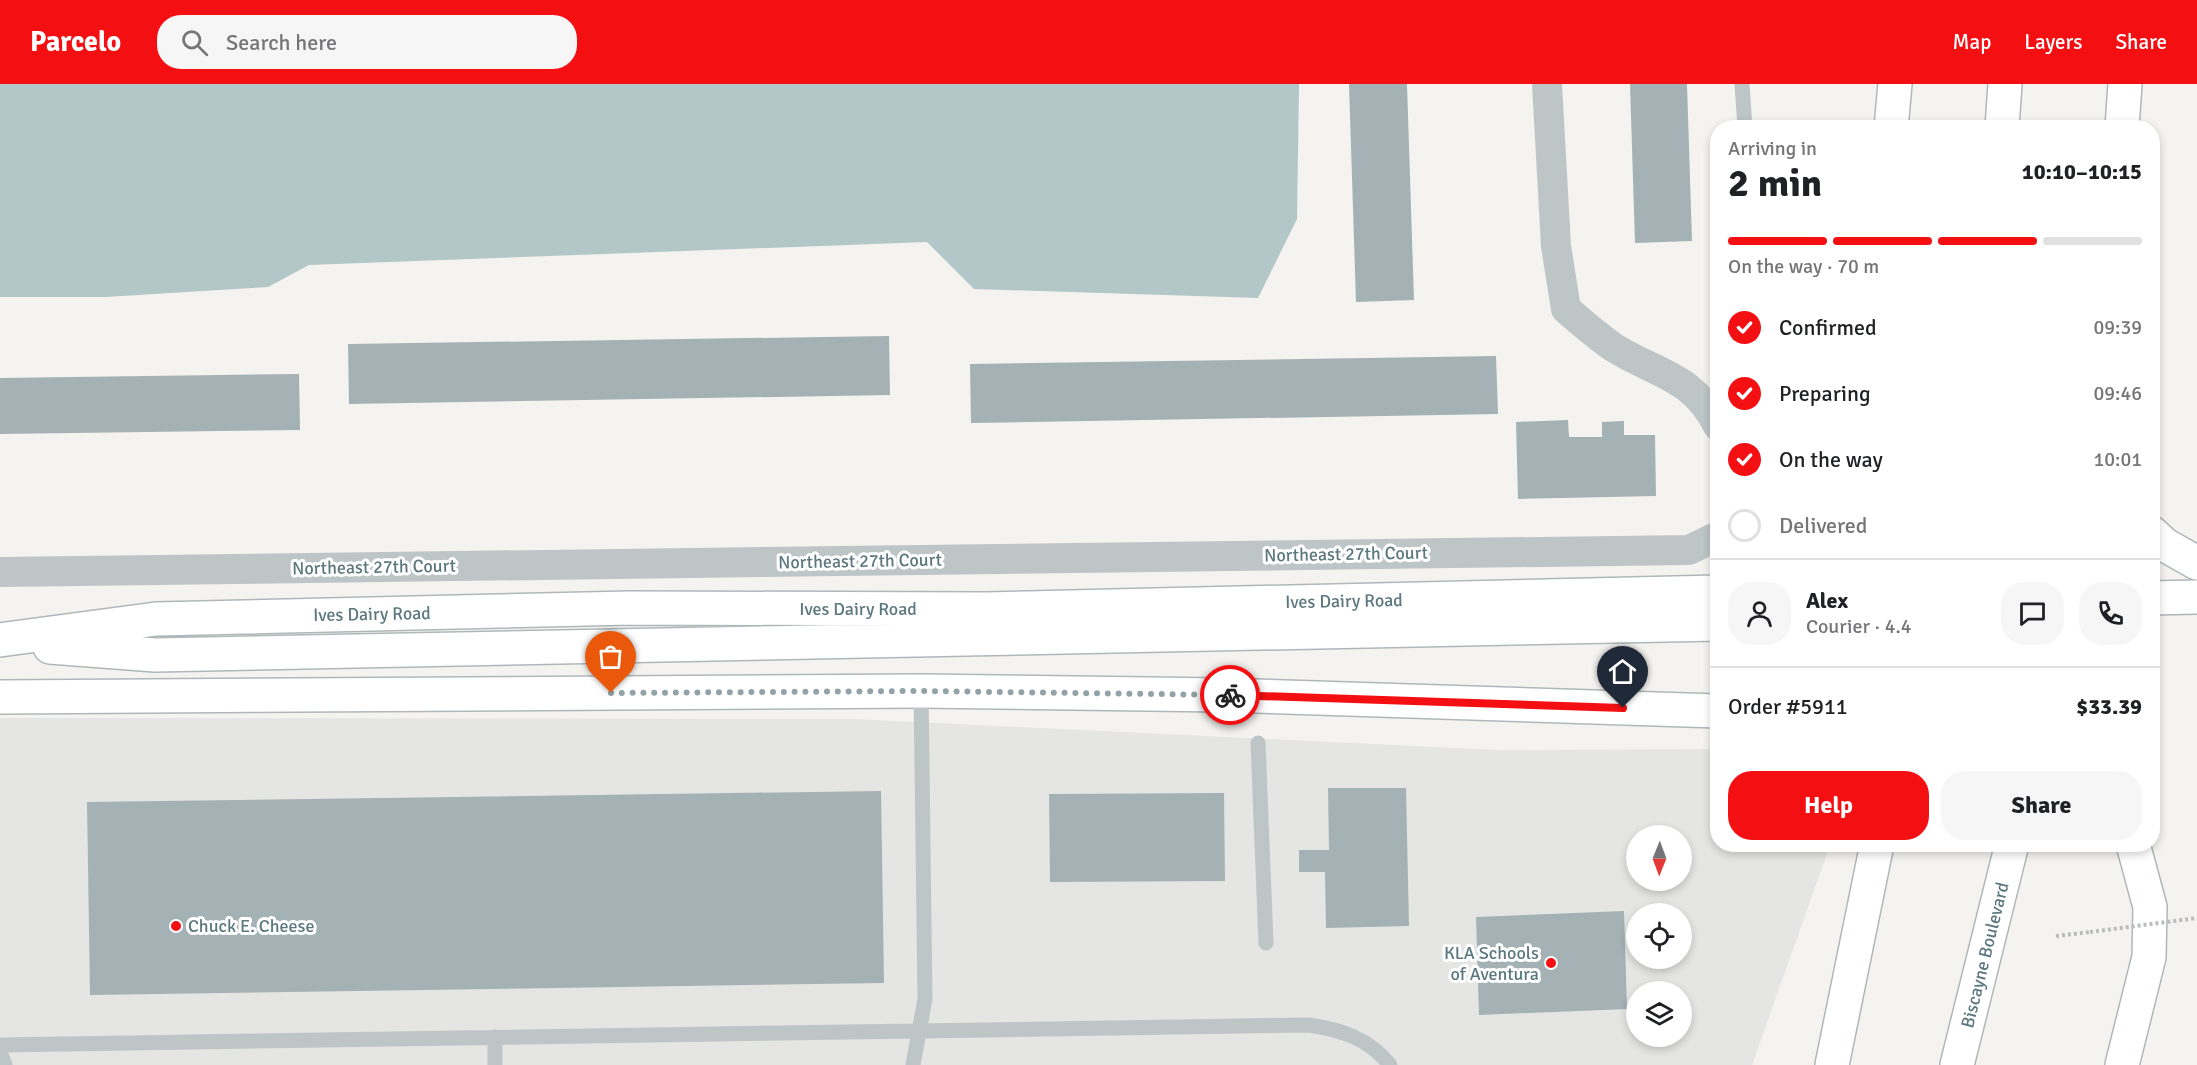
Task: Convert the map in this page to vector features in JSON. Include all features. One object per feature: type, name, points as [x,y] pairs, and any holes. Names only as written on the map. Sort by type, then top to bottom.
[{"type":"street","points":[[1548,84],[1556,246],[1566,309],[1613,347],[1682,382],[1710,409]]},
{"type":"street","points":[[1892,120],[1895,84]]},
{"type":"street","points":[[2003,120],[2005,84]]},
{"type":"street","points":[[2123,120],[2125,84]]},
{"type":"street","name":"Northeast 27th Court","points":[[0,572],[1689,550],[1710,540]]},
{"type":"street","points":[[2160,540],[2197,562]]},
{"type":"street","name":"Ives Dairy Road","points":[[0,641],[156,619],[630,608],[986,609],[1710,592]]},
{"type":"street","points":[[2160,598],[2197,597]]},
{"type":"street","name":"Ives Dairy Road","points":[[0,641],[155,655],[1710,624]]},
{"type":"street","points":[[0,697],[921,691],[1222,695],[1710,711]]},
{"type":"street","points":[[1832,1065],[1875,852]]},
{"type":"street","name":"Biscayne Boulevard","points":[[1957,1065],[2010,852]]},
{"type":"street","points":[[2122,1065],[2149,957],[2151,907],[2135,852]]},
{"type":"lane","points":[[1743,84],[1745,120]]},
{"type":"lane","points":[[914,1065],[926,999],[921,691]]},
{"type":"lane","points":[[1258,743],[1266,943]]},
{"type":"lane","points":[[0,1045],[1309,1025],[1337,1029],[1362,1039],[1390,1065]]},
{"type":"lane","points":[[495,1037],[495,1065]]},
{"type":"lane","points":[[0,1052],[5,1065]]},
{"type":"path","points":[[2056,936],[2197,918]]},
{"type":"shaded area","points":[[0,84],[1299,84],[1297,219],[1258,298],[974,289],[927,242],[309,265],[268,287],[106,297],[0,297]]},
{"type":"shaded area","points":[[0,718],[854,719],[1497,750],[1710,749],[1710,852],[1828,852],[1752,1065],[0,1065]]},
{"type":"building","points":[[1349,84],[1407,84],[1414,300],[1356,302]]},
{"type":"building","points":[[1630,84],[1687,84],[1692,241],[1635,243]]},
{"type":"building","points":[[889,336],[890,395],[349,404],[348,344]]},
{"type":"building","points":[[1496,356],[1498,414],[971,423],[970,364]]},
{"type":"building","points":[[299,374],[300,430],[0,434],[0,378]]},
{"type":"building","points":[[1568,420],[1569,437],[1602,437],[1602,422],[1624,421],[1624,435],[1655,435],[1656,496],[1518,499],[1516,422]]},
{"type":"building","points":[[1328,788],[1406,788],[1409,926],[1326,928],[1325,872],[1299,872],[1299,850],[1329,850]]},
{"type":"building","points":[[881,791],[884,983],[90,995],[87,802]]},
{"type":"building","points":[[1224,793],[1225,881],[1050,882],[1049,794]]},
{"type":"building","name":"KLA Schools of Aventura","points":[[1624,911],[1626,1009],[1479,1015],[1476,917]]},
{"type":"way so far","points":[[611,693],[921,691],[1230,695]]},
{"type":"place","name":"Chuck E. Cheese","points":[[176,926]]},
{"type":"place","name":"KLA Schools of Aventura","points":[[1551,963]]},
{"type":"route","points":[[1230,695],[1623,708]]}]
